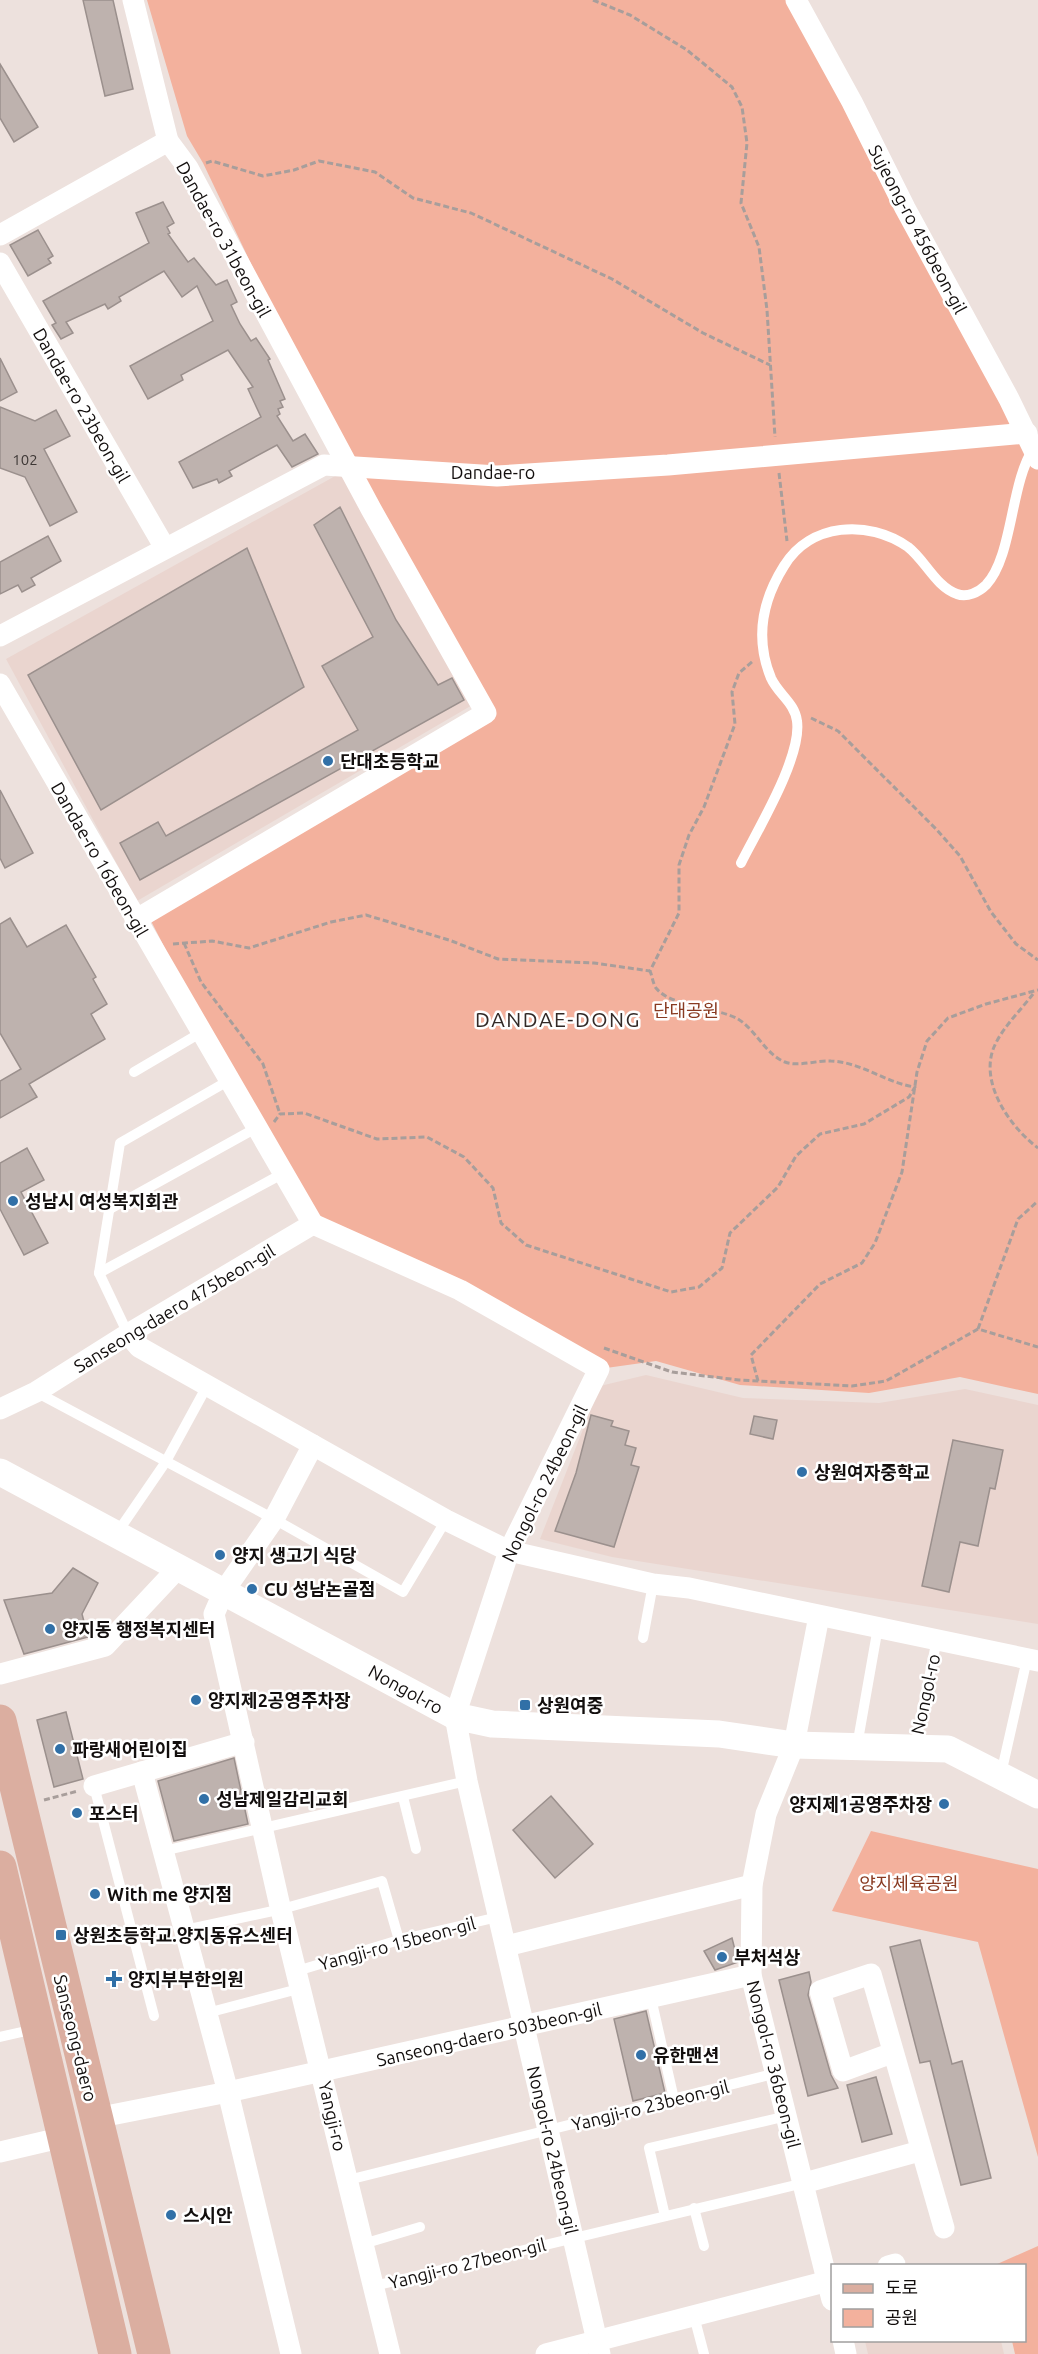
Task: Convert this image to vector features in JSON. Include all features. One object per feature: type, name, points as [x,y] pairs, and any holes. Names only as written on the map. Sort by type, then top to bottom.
[{"type":"main road","name":"Sanseong-daero","points":[[0,1721],[10,1807],[96,2118],[154,2354]]},
{"type":"main road","name":"Sanseong-daero","points":[[0,1867],[115,2354]]},
{"type":"street","name":"Dandae-ro 31beon-gil","points":[[133,0],[168,141],[188,168],[347,465],[486,713],[135,920]]},
{"type":"street","name":"Sujeong-ro 456beon-gil","points":[[796,0],[1034,447]]},
{"type":"street","points":[[0,235],[168,141]]},
{"type":"street","name":"Dandae-ro 23beon-gil","points":[[0,263],[165,548]]},
{"type":"street","name":"Dandae-ro","points":[[0,636],[324,465],[497,476],[1034,447]]},
{"type":"street","name":"Dandae-ro 16beon-gil","points":[[0,684],[6,709],[202,1032],[228,1081],[313,1224]]},
{"type":"street","name":"Sanseong-daero 475beon-gil","points":[[0,1409],[36,1392],[128,1334],[313,1224]]},
{"type":"street","name":"Nongol-ro 24beon-gil","points":[[313,1224],[460,1290],[599,1369],[509,1551],[455,1716],[467,1781],[498,1917],[599,2347]]},
{"type":"street","points":[[128,1334],[139,1347],[207,1386],[446,1520],[509,1551],[652,1584],[689,1588],[1032,1660]]},
{"type":"street","name":"Yangji-ro","points":[[314,1445],[274,1519],[224,1590],[214,1614],[263,1830],[390,2354]]},
{"type":"street","name":"Nongol-ro","points":[[0,1472],[224,1590],[455,1716],[492,1724],[720,1734],[794,1745],[948,1749],[1038,1795]]},
{"type":"street","points":[[0,1674],[105,1646],[179,1567]]},
{"type":"street","name":"Nongol-ro 36beon-gil","points":[[819,1616],[794,1745],[766,1814],[752,1886],[751,1976],[831,2287]]},
{"type":"street","points":[[94,1786],[244,1742]]},
{"type":"street","points":[[142,1772],[228,2092],[291,2354]]},
{"type":"street","points":[[506,1946],[752,1886]]},
{"type":"street","points":[[892,2054],[843,2071],[820,1991],[871,1974],[892,2054],[944,2228]]},
{"type":"street","name":"Sanseong-daero 503beon-gil","points":[[96,2118],[228,2092],[751,1976]]},
{"type":"street","points":[[0,2152],[64,2137]]},
{"type":"street","points":[[804,2183],[920,2151]]},
{"type":"street","points":[[546,2354],[599,2347],[694,2316],[831,2287]]},
{"type":"lane","points":[[741,863],[792,758],[797,719],[789,701],[772,680],[760,634],[771,590],[785,565],[803,543],[829,531],[858,529],[884,535],[908,548],[938,580],[957,594],[974,594],[987,584],[999,560],[1023,465],[1034,447]]},
{"type":"lane","points":[[134,1072],[202,1032]]},
{"type":"lane","points":[[128,1334],[99,1273],[120,1143],[228,1081]]},
{"type":"lane","points":[[110,1209],[259,1133]]},
{"type":"lane","points":[[99,1273],[282,1174]]},
{"type":"lane","points":[[117,1533],[165,1463],[207,1386]]},
{"type":"lane","points":[[36,1392],[165,1463],[274,1519],[403,1592],[446,1520]]},
{"type":"lane","points":[[643,1638],[652,1584]]},
{"type":"lane","points":[[857,1746],[878,1627]]},
{"type":"lane","name":"Nongol-ro","points":[[914,1749],[937,1639]]},
{"type":"lane","points":[[1000,1774],[1032,1660]]},
{"type":"lane","points":[[163,1851],[263,1830],[467,1781]]},
{"type":"lane","points":[[94,1786],[154,2016]]},
{"type":"lane","points":[[403,1797],[416,1849]]},
{"type":"lane","points":[[185,1930],[282,1909],[382,1881],[399,1940]]},
{"type":"lane","name":"Yangji-ro 15beon-gil","points":[[300,1979],[399,1940],[498,1917]]},
{"type":"lane","points":[[207,2013],[300,1979]]},
{"type":"lane","points":[[651,1998],[674,2099]]},
{"type":"lane","points":[[0,2037],[38,2028]]},
{"type":"lane","name":"Yangji-ro 23beon-gil","points":[[348,2180],[777,2073]]},
{"type":"lane","points":[[665,2216],[650,2148],[787,2116]]},
{"type":"lane","name":"Yangji-ro 27beon-gil","points":[[374,2286],[804,2183]]},
{"type":"lane","points":[[694,2208],[704,2246]]},
{"type":"lane","points":[[363,2244],[420,2227]]},
{"type":"lane","points":[[694,2316],[704,2354]]},
{"type":"path","points":[[593,0],[630,15],[687,50],[732,87],[742,107],[747,143],[741,203],[759,247],[771,396]]},
{"type":"path","points":[[188,168],[212,161],[262,176],[294,170],[319,161],[375,172],[413,198],[471,213],[612,279],[703,333],[770,365]]},
{"type":"path","points":[[766,655],[750,662],[739,673],[732,692],[735,724],[704,807],[689,835],[679,865],[679,913],[650,970],[656,988],[673,999],[738,1019],[753,1030],[774,1055],[787,1063],[834,1061],[884,1076],[899,1085],[915,1087]]},
{"type":"path","points":[[797,719],[806,716],[838,730],[960,856],[991,912],[1016,944],[1038,960]]},
{"type":"path","points":[[166,945],[212,941],[249,948],[331,921],[366,915],[449,940],[498,959],[594,963],[650,970]]},
{"type":"path","points":[[184,943],[194,972],[223,1013],[231,1018],[247,1046],[263,1064],[280,1114]]},
{"type":"path","points":[[758,1381],[752,1354],[820,1284],[862,1263],[875,1243],[902,1172],[915,1087],[927,1041],[948,1018],[986,1004],[1036,991]]},
{"type":"path","points":[[1036,991],[994,1047],[989,1073],[998,1101],[1038,1148]]},
{"type":"path","points":[[259,1133],[280,1114],[304,1113],[377,1139],[427,1137],[464,1157],[493,1188],[501,1223],[526,1245],[671,1292],[699,1287],[722,1268],[730,1233],[778,1187],[796,1156],[820,1134],[864,1124],[909,1097],[915,1087]]},
{"type":"path","points":[[599,1346],[672,1372],[758,1381],[852,1386],[886,1381],[978,1329],[1018,1219],[1038,1201]]},
{"type":"path","points":[[978,1329],[1038,1347]]},
{"type":"path","points":[[10,1807],[94,1786]]},
{"type":"shaded area","points":[[346,470],[474,704],[137,901],[6,659]]},
{"type":"shaded area","name":"상원여자중학교","points":[[646,1375],[743,1398],[879,1403],[965,1389],[1038,1405],[1038,1624],[612,1557],[540,1539],[600,1386]]},
{"type":"shaded area","points":[[865,2342],[1001,2342],[1004,2354],[868,2354]]},
{"type":"green space","name":"단대공원","points":[[147,0],[798,0],[1038,462],[1038,1394],[960,1377],[869,1393],[740,1385],[656,1361],[599,1369],[313,1224],[262,1138],[150,919],[493,715],[347,465],[203,163],[187,136]]},
{"type":"green space","name":"양지체육공원","points":[[871,1831],[1038,1869],[1038,2157],[978,1942],[832,1911]]},
{"type":"green space","points":[[1038,2246],[1038,2354],[1015,2354],[1012,2342],[1026,2342],[1026,2264],[997,2264]]},
{"type":"building","points":[[83,0],[113,0],[133,89],[105,96]]},
{"type":"building","points":[[0,64],[38,127],[14,142],[0,118]]},
{"type":"building","points":[[163,202],[174,223],[167,227],[170,233],[168,234],[188,262],[194,258],[216,285],[227,280],[237,302],[231,305],[240,324],[251,341],[256,338],[270,359],[268,360],[285,399],[280,401],[283,407],[278,409],[280,414],[277,416],[293,441],[305,434],[318,454],[292,467],[277,445],[229,471],[232,476],[219,483],[217,479],[193,488],[179,462],[261,417],[248,389],[253,387],[228,350],[181,375],[183,380],[148,399],[130,366],[213,321],[197,286],[182,297],[164,271],[119,297],[121,301],[108,309],[105,304],[66,322],[73,333],[61,339],[52,325],[56,323],[43,301],[149,243],[136,213]]},
{"type":"building","points":[[38,230],[53,256],[48,259],[51,263],[28,276],[10,245]]},
{"type":"building","points":[[0,358],[17,392],[0,401]]},
{"type":"building","points":[[0,407],[35,421],[56,410],[70,436],[44,449],[77,512],[50,526],[25,477],[0,468]]},
{"type":"building","points":[[340,507],[396,620],[438,685],[452,678],[464,700],[140,880],[120,843],[158,822],[166,836],[358,730],[322,666],[373,637],[314,525]]},
{"type":"building","points":[[48,536],[61,561],[31,578],[35,585],[22,592],[18,585],[0,594],[0,562]]},
{"type":"building","points":[[247,548],[304,687],[101,810],[28,675]]},
{"type":"building","points":[[0,790],[33,853],[5,868],[0,858]]},
{"type":"building","points":[[10,918],[27,947],[66,925],[96,977],[93,979],[107,1004],[91,1014],[105,1039],[29,1084],[37,1097],[0,1118],[0,1081],[21,1069],[0,1033],[0,924]]},
{"type":"building","name":"성남시 여성복지회관","points":[[27,1148],[44,1180],[21,1192],[48,1243],[24,1255],[0,1209],[0,1163]]},
{"type":"building","points":[[591,1415],[613,1421],[611,1426],[629,1431],[625,1445],[636,1448],[631,1465],[639,1467],[614,1547],[555,1531],[576,1473]]},
{"type":"building","points":[[754,1416],[777,1420],[773,1439],[750,1434]]},
{"type":"building","points":[[953,1440],[1003,1450],[995,1489],[990,1488],[978,1546],[960,1542],[949,1592],[922,1586]]},
{"type":"building","name":"양지동 행정복지센터","points":[[73,1568],[98,1583],[82,1614],[88,1637],[24,1654],[4,1600],[52,1593]]},
{"type":"building","name":"파랑새어린이집","points":[[66,1712],[83,1779],[54,1787],[37,1720]]},
{"type":"building","name":"성남제일감리교회","points":[[234,1758],[248,1824],[174,1841],[158,1781]]},
{"type":"building","points":[[551,1796],[593,1844],[555,1878],[513,1830]]},
{"type":"building","name":"부처석상","points":[[732,1938],[738,1962],[715,1970],[704,1951]]},
{"type":"building","points":[[920,1940],[952,2064],[962,2061],[991,2178],[961,2185],[930,2061],[920,2063],[890,1947]]},
{"type":"building","points":[[809,1972],[811,1982],[808,1995],[831,2075],[838,2088],[808,2096],[779,1980]]},
{"type":"building","name":"유한맨션","points":[[646,2011],[665,2093],[633,2101],[614,2019]]},
{"type":"building","points":[[876,2077],[892,2134],[862,2142],[847,2085]]},
{"type":"place","name":"단대초등학교","points":[[328,761]]},
{"type":"place","name":"성남시 여성복지회관","points":[[13,1201]]},
{"type":"place","name":"상원여자중학교","points":[[802,1472]]},
{"type":"place","name":"양지 생고기 식당","points":[[220,1555]]},
{"type":"place","name":"CU 성남논골점","points":[[252,1589]]},
{"type":"place","name":"양지동 행정복지센터","points":[[50,1629]]},
{"type":"place","name":"양지제2공영주차장","points":[[196,1700]]},
{"type":"place","name":"상원여중","points":[[525,1705]]},
{"type":"place","name":"파랑새어린이집","points":[[60,1749]]},
{"type":"place","name":"성남제일감리교회","points":[[204,1799]]},
{"type":"place","name":"양지제1공영주차장","points":[[944,1804]]},
{"type":"place","name":"포스터","points":[[77,1813]]},
{"type":"place","name":"With me 양지점","points":[[95,1894]]},
{"type":"place","name":"상원초등학교.양지동유스센터","points":[[61,1935]]},
{"type":"place","name":"부처석상","points":[[722,1957]]},
{"type":"place","name":"양지부부한의원","points":[[114,1979]]},
{"type":"place","name":"유한맨션","points":[[641,2055]]},
{"type":"place","name":"스시안","points":[[171,2215]]},
{"type":"district","name":"DANDAE-DONG","points":[[558,1019]]}]
